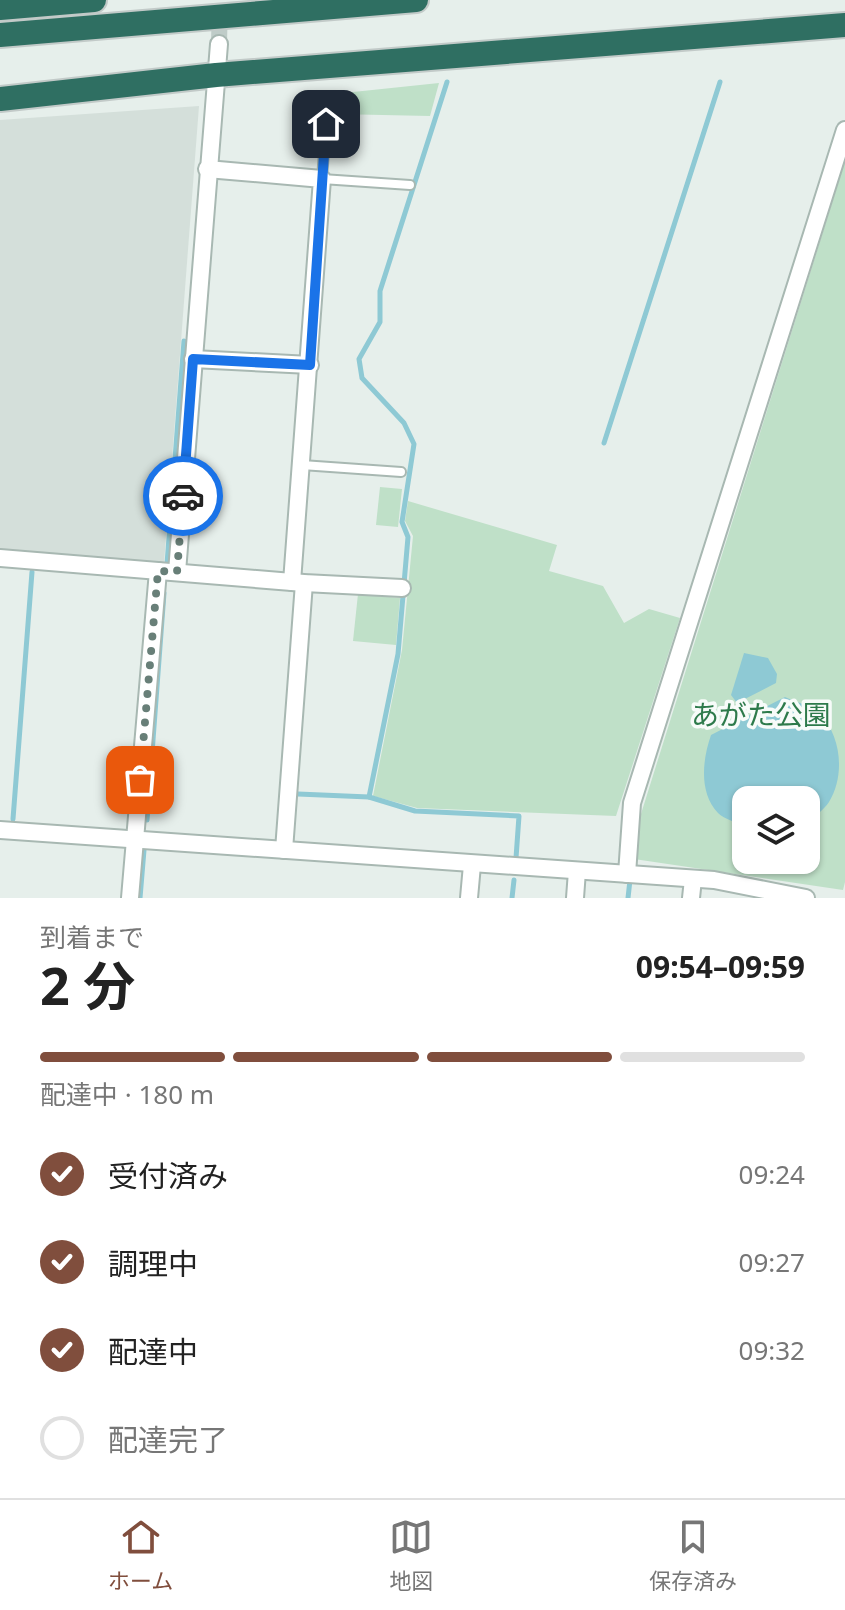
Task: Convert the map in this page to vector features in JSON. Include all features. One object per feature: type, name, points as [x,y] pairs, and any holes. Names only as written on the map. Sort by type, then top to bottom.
[{"type":"highway","points":[[0,8],[94,0]]},
{"type":"highway","points":[[0,35],[416,0]]},
{"type":"highway","points":[[0,99],[216,75],[845,25]]},
{"type":"street","points":[[177,572],[219,44]]},
{"type":"street","points":[[627,874],[632,803],[845,130]]},
{"type":"street","points":[[207,169],[322,179],[302,465],[284,850]]},
{"type":"street","points":[[193,359],[310,365]]},
{"type":"street","points":[[0,558],[298,583],[405,587]]},
{"type":"street","points":[[130,898],[158,571]]},
{"type":"street","points":[[0,830],[693,879],[806,898]]},
{"type":"street","points":[[469,898],[472,865]]},
{"type":"street","points":[[575,898],[577,871]]},
{"type":"street","points":[[691,898],[693,879]]},
{"type":"lane","points":[[326,124],[322,179],[410,185]]},
{"type":"lane","points":[[302,465],[401,472]]},
{"type":"shaded area","points":[[199,106],[164,563],[0,550],[0,120]]},
{"type":"green space","points":[[439,83],[430,116],[335,114],[334,94]]},
{"type":"green space","name":"あがた公園","points":[[845,161],[843,890],[735,874],[820,874],[820,786],[732,786],[732,874],[634,859],[636,830]]},
{"type":"green space","points":[[380,487],[402,489],[398,527],[376,525]]},
{"type":"green space","points":[[408,501],[557,545],[549,571],[603,586],[624,623],[649,609],[680,618],[616,816],[417,808],[373,796],[402,650],[413,536],[405,521]]},
{"type":"green space","points":[[358,594],[400,598],[396,645],[353,641]]},
{"type":"water","points":[[744,653],[768,658],[777,674],[776,683],[737,703],[731,695]]},
{"type":"water","points":[[785,697],[816,710],[833,733],[839,756],[834,792],[820,811],[820,786],[732,786],[732,821],[727,819],[712,805],[705,785],[704,764],[711,735]]},
{"type":"waterway","points":[[447,82],[380,291],[380,322],[359,359],[362,378],[404,423],[414,444],[402,522],[408,537],[398,654],[369,797],[415,811],[519,816],[516,858]]},
{"type":"waterway","points":[[604,443],[720,82]]},
{"type":"waterway","points":[[167,564],[184,341]]},
{"type":"waterway","points":[[13,819],[32,572]]},
{"type":"waterway","points":[[147,820],[164,593]]},
{"type":"waterway","points":[[298,794],[369,797]]},
{"type":"waterway","points":[[140,898],[144,850]]},
{"type":"waterway","points":[[512,898],[514,880]]},
{"type":"waterway","points":[[628,898],[630,880]]},
{"type":"tunnel","points":[[219,44],[220,0]]},
{"type":"way so far","points":[[140,780],[158,571],[177,572],[183,496]]},
{"type":"route","points":[[183,496],[193,359],[310,365],[326,124]]}]
